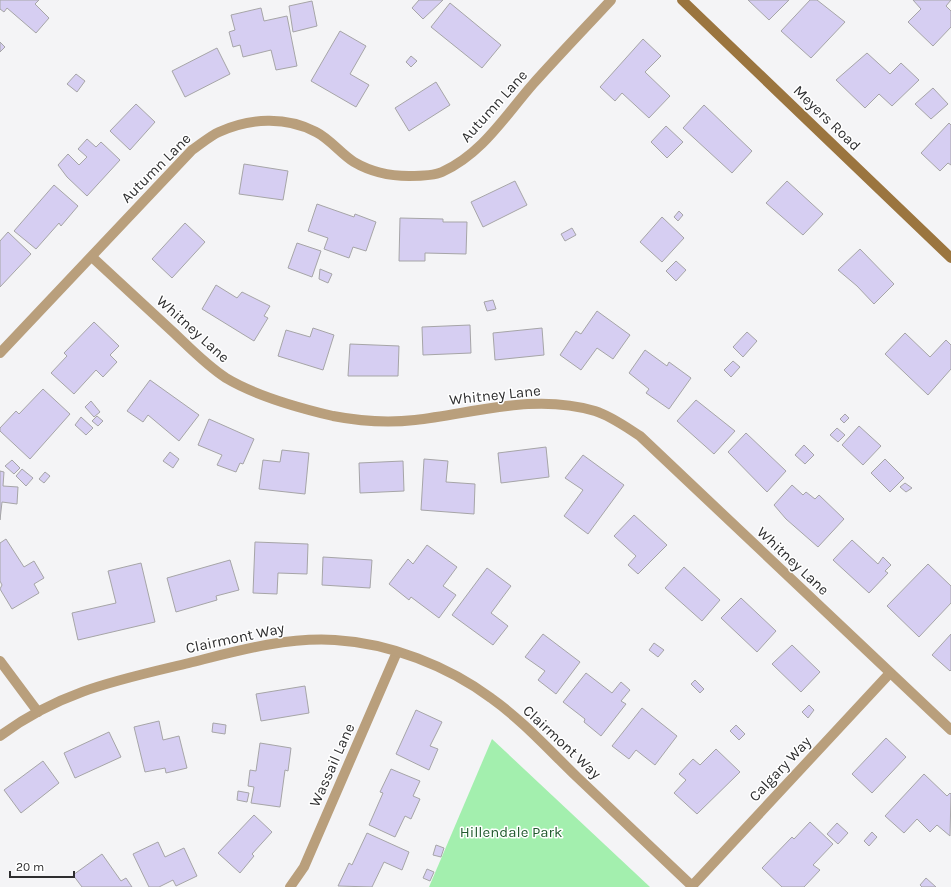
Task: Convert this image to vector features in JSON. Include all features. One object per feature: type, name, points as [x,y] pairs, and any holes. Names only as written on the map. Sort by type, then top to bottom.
[{"type":"main road","name":"Meyers Road","points":[[682,0],[951,258]]},
{"type":"street","name":"Autumn Lane","points":[[0,353],[192,150],[219,132],[244,123],[267,120],[294,123],[317,132],[354,162],[374,170],[394,176],[414,176],[441,172],[465,159],[481,146],[533,85],[612,0]]},
{"type":"street","name":"Whitney Lane","points":[[92,257],[203,360],[226,378],[256,392],[294,405],[334,416],[376,421],[414,420],[500,406],[542,403],[572,405],[590,409],[618,421],[640,436],[951,730]]},
{"type":"street","name":"Clairmont Way","points":[[0,736],[38,712],[65,698],[107,682],[264,645],[304,640],[335,640],[368,645],[398,652],[440,669],[491,698],[693,887]]},
{"type":"street","name":"Wassail Lane","points":[[290,887],[304,867],[398,652]]},
{"type":"street","points":[[0,661],[38,712]]},
{"type":"street","name":"Calgary Way","points":[[693,887],[890,673]]},
{"type":"green space","name":"Hillendale Park","points":[[492,739],[650,887],[429,887]]},
{"type":"building","points":[[0,0],[39,0],[35,4],[49,18],[36,33],[7,8],[4,12],[0,9]]},
{"type":"building","points":[[419,0],[443,0],[423,19],[412,8]]},
{"type":"building","points":[[748,0],[789,0],[769,20]]},
{"type":"building","points":[[810,0],[817,0],[845,22],[811,58],[781,31]]},
{"type":"building","points":[[913,0],[951,0],[946,6],[951,11],[951,27],[933,46],[908,22],[921,9]]},
{"type":"building","points":[[312,1],[317,26],[293,32],[289,6]]},
{"type":"building","points":[[450,3],[501,45],[482,68],[431,27]]},
{"type":"building","points":[[261,8],[264,21],[287,16],[297,66],[276,70],[271,50],[243,57],[240,45],[233,47],[229,32],[235,30],[231,15]]},
{"type":"building","points":[[340,31],[366,46],[350,74],[369,85],[356,107],[311,81]]},
{"type":"building","points":[[643,39],[661,56],[645,72],[670,96],[649,118],[622,93],[615,101],[600,87]]},
{"type":"building","points":[[0,42],[5,47],[0,52]]},
{"type":"building","points":[[217,48],[230,74],[185,97],[172,71]]},
{"type":"building","points":[[867,53],[890,74],[901,63],[919,80],[892,106],[879,94],[865,108],[836,80]]},
{"type":"building","points":[[411,56],[417,61],[411,67],[406,62]]},
{"type":"building","points":[[76,74],[85,81],[77,92],[67,84]]},
{"type":"building","points":[[436,82],[450,105],[409,131],[395,108]]},
{"type":"building","points":[[933,88],[948,104],[931,119],[915,104]]},
{"type":"building","points":[[136,104],[155,122],[130,150],[110,131]]},
{"type":"building","points":[[704,105],[752,151],[732,173],[683,128]]},
{"type":"building","points":[[949,123],[951,125],[951,165],[948,163],[940,171],[921,153]]},
{"type":"building","points":[[666,126],[683,142],[667,158],[651,142]]},
{"type":"building","points":[[87,139],[96,147],[101,142],[120,160],[87,196],[67,177],[58,165],[68,154],[79,165],[87,157],[78,149]]},
{"type":"building","points":[[244,164],[288,171],[283,200],[239,194]]},
{"type":"building","points":[[515,181],[527,205],[483,227],[471,202]]},
{"type":"building","points":[[787,181],[823,214],[803,235],[766,203]]},
{"type":"building","points":[[54,185],[78,206],[61,226],[59,223],[36,249],[14,231]]},
{"type":"building","points":[[317,204],[354,217],[355,214],[376,222],[366,251],[353,247],[349,258],[324,249],[328,238],[308,231]]},
{"type":"building","points":[[679,211],[683,215],[678,221],[674,217]]},
{"type":"building","points":[[662,217],[684,238],[662,262],[640,242]]},
{"type":"building","points":[[400,218],[443,219],[443,222],[467,222],[466,254],[425,253],[425,261],[399,261]]},
{"type":"building","points":[[185,223],[205,242],[172,278],[152,259]]},
{"type":"building","points":[[572,228],[576,235],[565,241],[561,234]]},
{"type":"building","points":[[8,232],[31,254],[0,287],[0,241]]},
{"type":"building","points":[[297,243],[321,251],[312,277],[288,268]]},
{"type":"building","points":[[860,249],[894,284],[874,304],[857,286],[838,270]]},
{"type":"building","points":[[676,261],[686,270],[676,281],[666,271]]},
{"type":"building","points":[[320,269],[332,274],[328,283],[319,279]]},
{"type":"building","points":[[216,285],[237,298],[242,292],[270,306],[264,316],[268,318],[254,341],[202,309]]},
{"type":"building","points":[[493,300],[496,309],[487,311],[484,302]]},
{"type":"building","points":[[597,311],[630,335],[613,359],[597,348],[581,370],[560,355],[576,331],[581,334]]},
{"type":"building","points":[[94,322],[119,346],[110,355],[117,362],[103,377],[96,370],[74,394],[51,373],[67,356],[64,353]]},
{"type":"building","points":[[470,325],[471,353],[423,355],[422,327]]},
{"type":"building","points":[[313,328],[334,335],[323,370],[278,356],[286,330],[310,337]]},
{"type":"building","points":[[542,328],[544,355],[495,360],[493,333]]},
{"type":"building","points":[[747,332],[757,341],[743,357],[733,347]]},
{"type":"building","points":[[905,333],[930,357],[946,340],[951,345],[951,369],[928,395],[885,354]]},
{"type":"building","points":[[350,344],[399,346],[398,376],[348,376]]},
{"type":"building","points":[[645,350],[667,366],[669,362],[691,378],[669,409],[646,393],[649,389],[629,373]]},
{"type":"building","points":[[733,361],[740,367],[731,377],[724,370]]},
{"type":"building","points":[[150,380],[199,415],[179,441],[148,415],[143,422],[127,411]]},
{"type":"building","points":[[43,389],[70,414],[30,459],[0,431],[0,428],[16,411],[19,414]]},
{"type":"building","points":[[696,400],[735,431],[714,454],[677,421]]},
{"type":"building","points":[[91,401],[100,412],[94,417],[85,407]]},
{"type":"building","points":[[845,414],[849,418],[844,423],[840,419]]},
{"type":"building","points":[[97,416],[103,421],[98,426],[92,421]]},
{"type":"building","points":[[81,417],[93,428],[86,435],[75,425]]},
{"type":"building","points":[[209,419],[254,439],[243,464],[240,463],[236,472],[217,465],[222,455],[198,445]]},
{"type":"building","points":[[859,426],[881,446],[863,465],[842,445]]},
{"type":"building","points":[[837,428],[845,435],[838,442],[830,435]]},
{"type":"building","points":[[746,433],[786,471],[767,492],[728,452]]},
{"type":"building","points":[[804,445],[814,455],[805,464],[795,455]]},
{"type":"building","points":[[546,447],[549,477],[501,483],[498,453]]},
{"type":"building","points":[[282,450],[309,453],[305,494],[259,489],[263,460],[280,462]]},
{"type":"building","points":[[170,452],[179,459],[173,468],[163,461]]},
{"type":"building","points":[[583,455],[624,485],[588,534],[564,516],[583,490],[565,478]]},
{"type":"building","points":[[424,459],[448,461],[446,482],[475,484],[474,514],[421,510]]},
{"type":"building","points":[[885,459],[904,478],[890,492],[871,473]]},
{"type":"building","points":[[12,460],[20,468],[14,474],[5,466]]},
{"type":"building","points":[[403,461],[404,491],[360,493],[359,463]]},
{"type":"building","points":[[22,469],[33,478],[26,486],[16,476]]},
{"type":"building","points":[[0,471],[4,472],[3,486],[18,487],[17,504],[2,502],[0,520]]},
{"type":"building","points":[[45,472],[50,476],[44,483],[39,479]]},
{"type":"building","points":[[905,483],[912,488],[906,492],[900,487]]},
{"type":"building","points":[[792,485],[803,495],[806,492],[815,499],[819,495],[844,519],[818,547],[786,519],[774,505]]},
{"type":"building","points":[[634,515],[667,545],[638,574],[628,565],[636,556],[614,536]]},
{"type":"building","points":[[6,539],[24,567],[34,561],[44,578],[34,584],[39,593],[12,609],[0,589],[2,585],[0,581],[0,543]]},
{"type":"building","points":[[852,540],[878,564],[883,557],[891,565],[885,571],[888,573],[869,593],[833,560]]},
{"type":"building","points":[[255,542],[308,544],[307,574],[278,573],[277,594],[253,593]]},
{"type":"building","points":[[427,545],[457,567],[443,586],[456,595],[439,618],[411,597],[409,600],[389,584],[408,559],[413,564]]},
{"type":"building","points":[[323,557],[372,560],[370,588],[322,585]]},
{"type":"building","points":[[230,560],[239,590],[216,596],[217,600],[176,612],[167,578]]},
{"type":"building","points":[[141,563],[155,622],[78,640],[72,613],[116,603],[108,571]]},
{"type":"building","points":[[928,564],[951,586],[951,603],[919,637],[887,606]]},
{"type":"building","points":[[684,567],[720,600],[702,621],[665,588]]},
{"type":"building","points":[[487,568],[511,586],[491,613],[508,626],[493,645],[452,615]]},
{"type":"building","points":[[741,598],[776,631],[757,652],[721,618]]},
{"type":"building","points":[[543,634],[580,662],[556,694],[538,680],[545,671],[525,657]]},
{"type":"building","points":[[951,634],[951,670],[950,671],[932,655]]},
{"type":"building","points":[[654,643],[664,650],[658,657],[649,650]]},
{"type":"building","points":[[792,645],[820,672],[801,692],[772,664]]},
{"type":"building","points":[[586,673],[612,693],[621,682],[630,690],[621,701],[626,704],[601,736],[584,722],[585,719],[563,702]]},
{"type":"building","points":[[695,680],[704,689],[700,693],[691,684]]},
{"type":"building","points":[[305,686],[309,713],[261,721],[256,694]]},
{"type":"building","points":[[809,705],[814,710],[808,718],[802,712]]},
{"type":"building","points":[[642,708],[677,736],[655,765],[636,750],[629,759],[612,746]]},
{"type":"building","points":[[416,710],[442,722],[430,746],[438,749],[429,770],[396,754]]},
{"type":"building","points":[[159,721],[163,740],[179,736],[187,768],[166,773],[165,768],[145,772],[134,727]]},
{"type":"building","points":[[213,723],[226,725],[225,734],[212,732]]},
{"type":"building","points":[[736,725],[745,734],[739,740],[730,731]]},
{"type":"building","points":[[109,732],[121,757],[75,778],[64,753]]},
{"type":"building","points":[[886,738],[906,757],[872,793],[852,774]]},
{"type":"building","points":[[260,743],[291,748],[288,771],[285,770],[280,807],[251,803],[254,787],[248,786],[250,770],[256,771]]},
{"type":"building","points":[[716,749],[740,772],[697,814],[674,793],[686,780],[679,774],[693,759],[700,765]]},
{"type":"building","points":[[43,761],[59,783],[21,813],[4,790]]},
{"type":"building","points":[[391,769],[420,781],[413,796],[420,799],[411,819],[405,816],[395,837],[369,825],[383,793],[380,792]]},
{"type":"building","points":[[924,774],[947,796],[950,793],[951,794],[950,836],[937,825],[930,832],[917,819],[904,833],[885,816]]},
{"type":"building","points":[[238,791],[249,793],[247,802],[237,800]]},
{"type":"building","points":[[254,815],[272,832],[252,854],[254,856],[240,873],[218,853]]},
{"type":"building","points":[[810,822],[833,844],[813,865],[820,870],[804,887],[782,887],[762,868],[792,837],[794,839]]},
{"type":"building","points":[[837,823],[848,833],[838,844],[827,834]]},
{"type":"building","points":[[872,832],[877,837],[869,846],[864,841]]},
{"type":"building","points":[[367,833],[409,852],[402,870],[384,862],[372,887],[338,886],[349,863],[352,865]]},
{"type":"building","points":[[158,842],[165,857],[184,848],[197,876],[176,886],[173,880],[159,887],[149,887],[133,854]]},
{"type":"building","points":[[436,845],[444,848],[441,857],[433,855]]},
{"type":"building","points":[[102,854],[121,881],[126,878],[132,887],[82,887],[73,875]]},
{"type":"building","points":[[427,869],[434,872],[430,881],[423,878]]},
{"type":"building","points":[[926,878],[936,887],[922,887],[920,885]]}]
